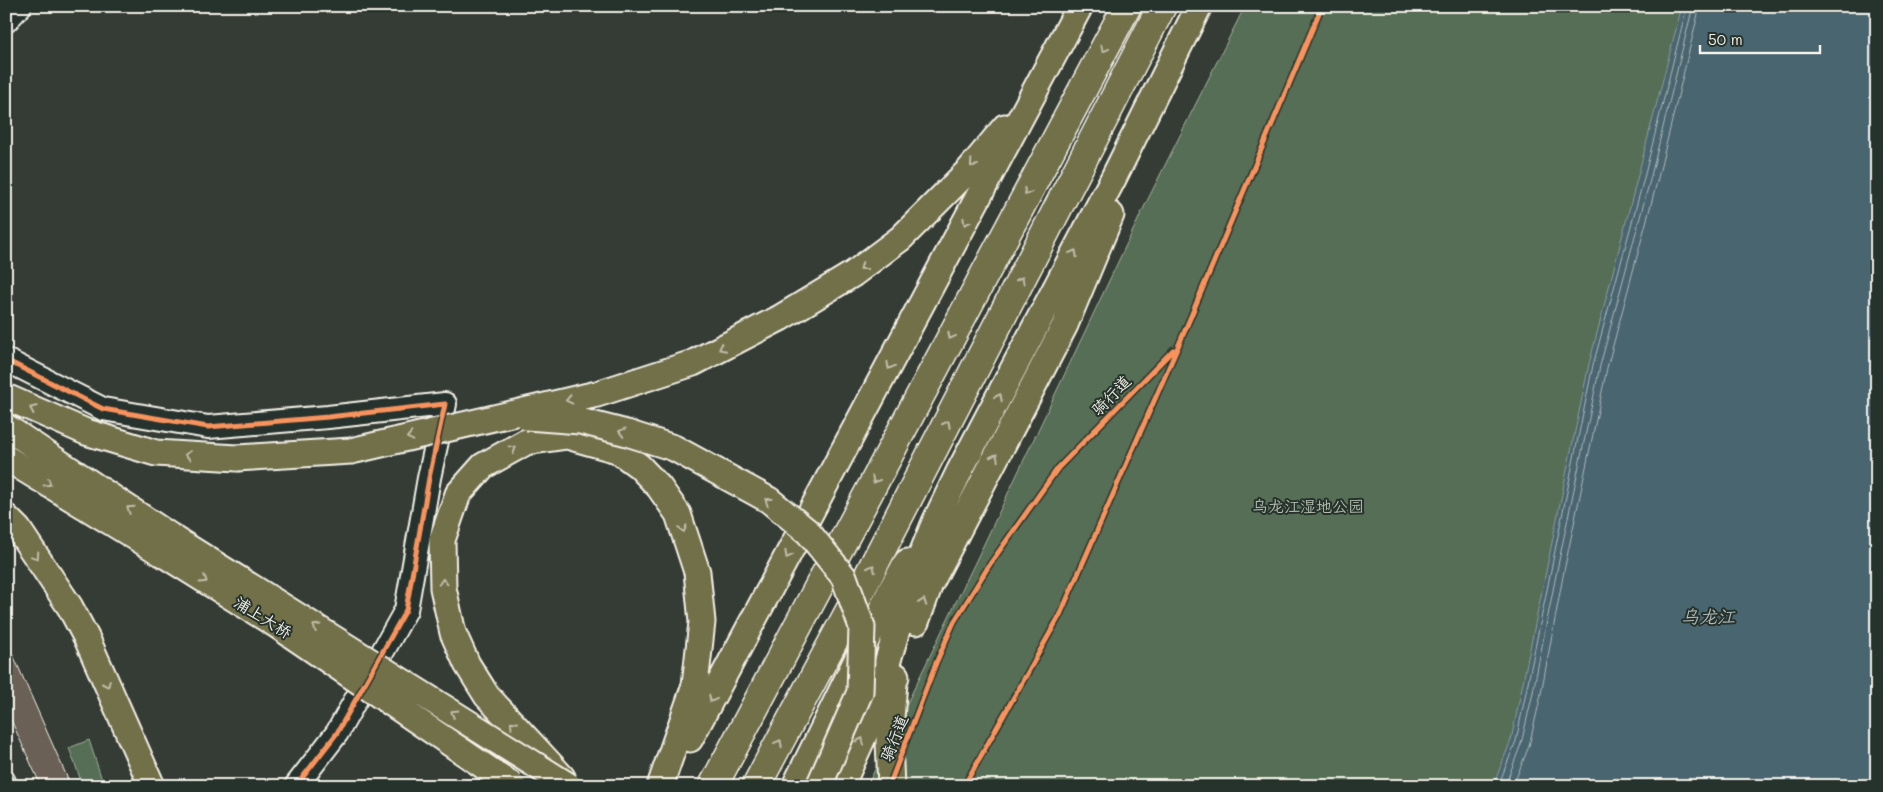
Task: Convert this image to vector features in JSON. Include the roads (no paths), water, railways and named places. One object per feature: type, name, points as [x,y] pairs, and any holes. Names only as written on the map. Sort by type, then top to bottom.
[{"type":"highway","points":[[713,786],[1127,6]]},
{"type":"highway","points":[[756,786],[866,580],[1162,6]]},
{"type":"main road","points":[[665,786],[1080,6]]},
{"type":"main road","points":[[890,786],[889,742],[894,683],[930,584],[1065,325],[1195,14]]},
{"type":"main road","points":[[841,786],[869,724],[913,576],[935,522],[959,472],[1113,179],[1195,14]]},
{"type":"main road","points":[[6,397],[86,432],[156,453],[237,458],[351,451],[597,394],[693,363],[788,314],[853,274],[902,238],[970,169],[1038,87]]},
{"type":"main road","points":[[500,415],[580,421],[674,448],[768,500],[808,532],[844,578],[862,627],[860,692],[819,786]]},
{"type":"main road","points":[[6,426],[166,545],[570,786]]},
{"type":"main road","points":[[570,786],[487,696],[467,664],[453,633],[443,588],[442,540],[458,494],[483,466],[526,442],[567,436],[616,450],[639,466],[659,487],[678,514],[697,572],[702,622],[695,685],[660,786]]},
{"type":"main road","name":"浦上大桥","points":[[6,458],[166,545],[278,626],[513,786]]},
{"type":"main road","points":[[795,786],[891,590],[959,472]]},
{"type":"main road","points":[[6,517],[18,529],[70,607],[87,640],[152,786]]},
{"type":"street","points":[[6,21],[20,6]]},
{"type":"street","points":[[6,360],[103,409],[208,427],[328,418],[445,404],[429,478],[406,610],[337,733],[296,786]]},
{"type":"street","points":[[6,779],[9,786]]},
{"type":"water","name":"乌龙江","points":[[1682,6],[1877,6],[1877,786],[1493,786],[1511,740],[1589,364]]},
{"type":"park label","name":"乌龙江湿地公园","points":[[1308,506]]}]
